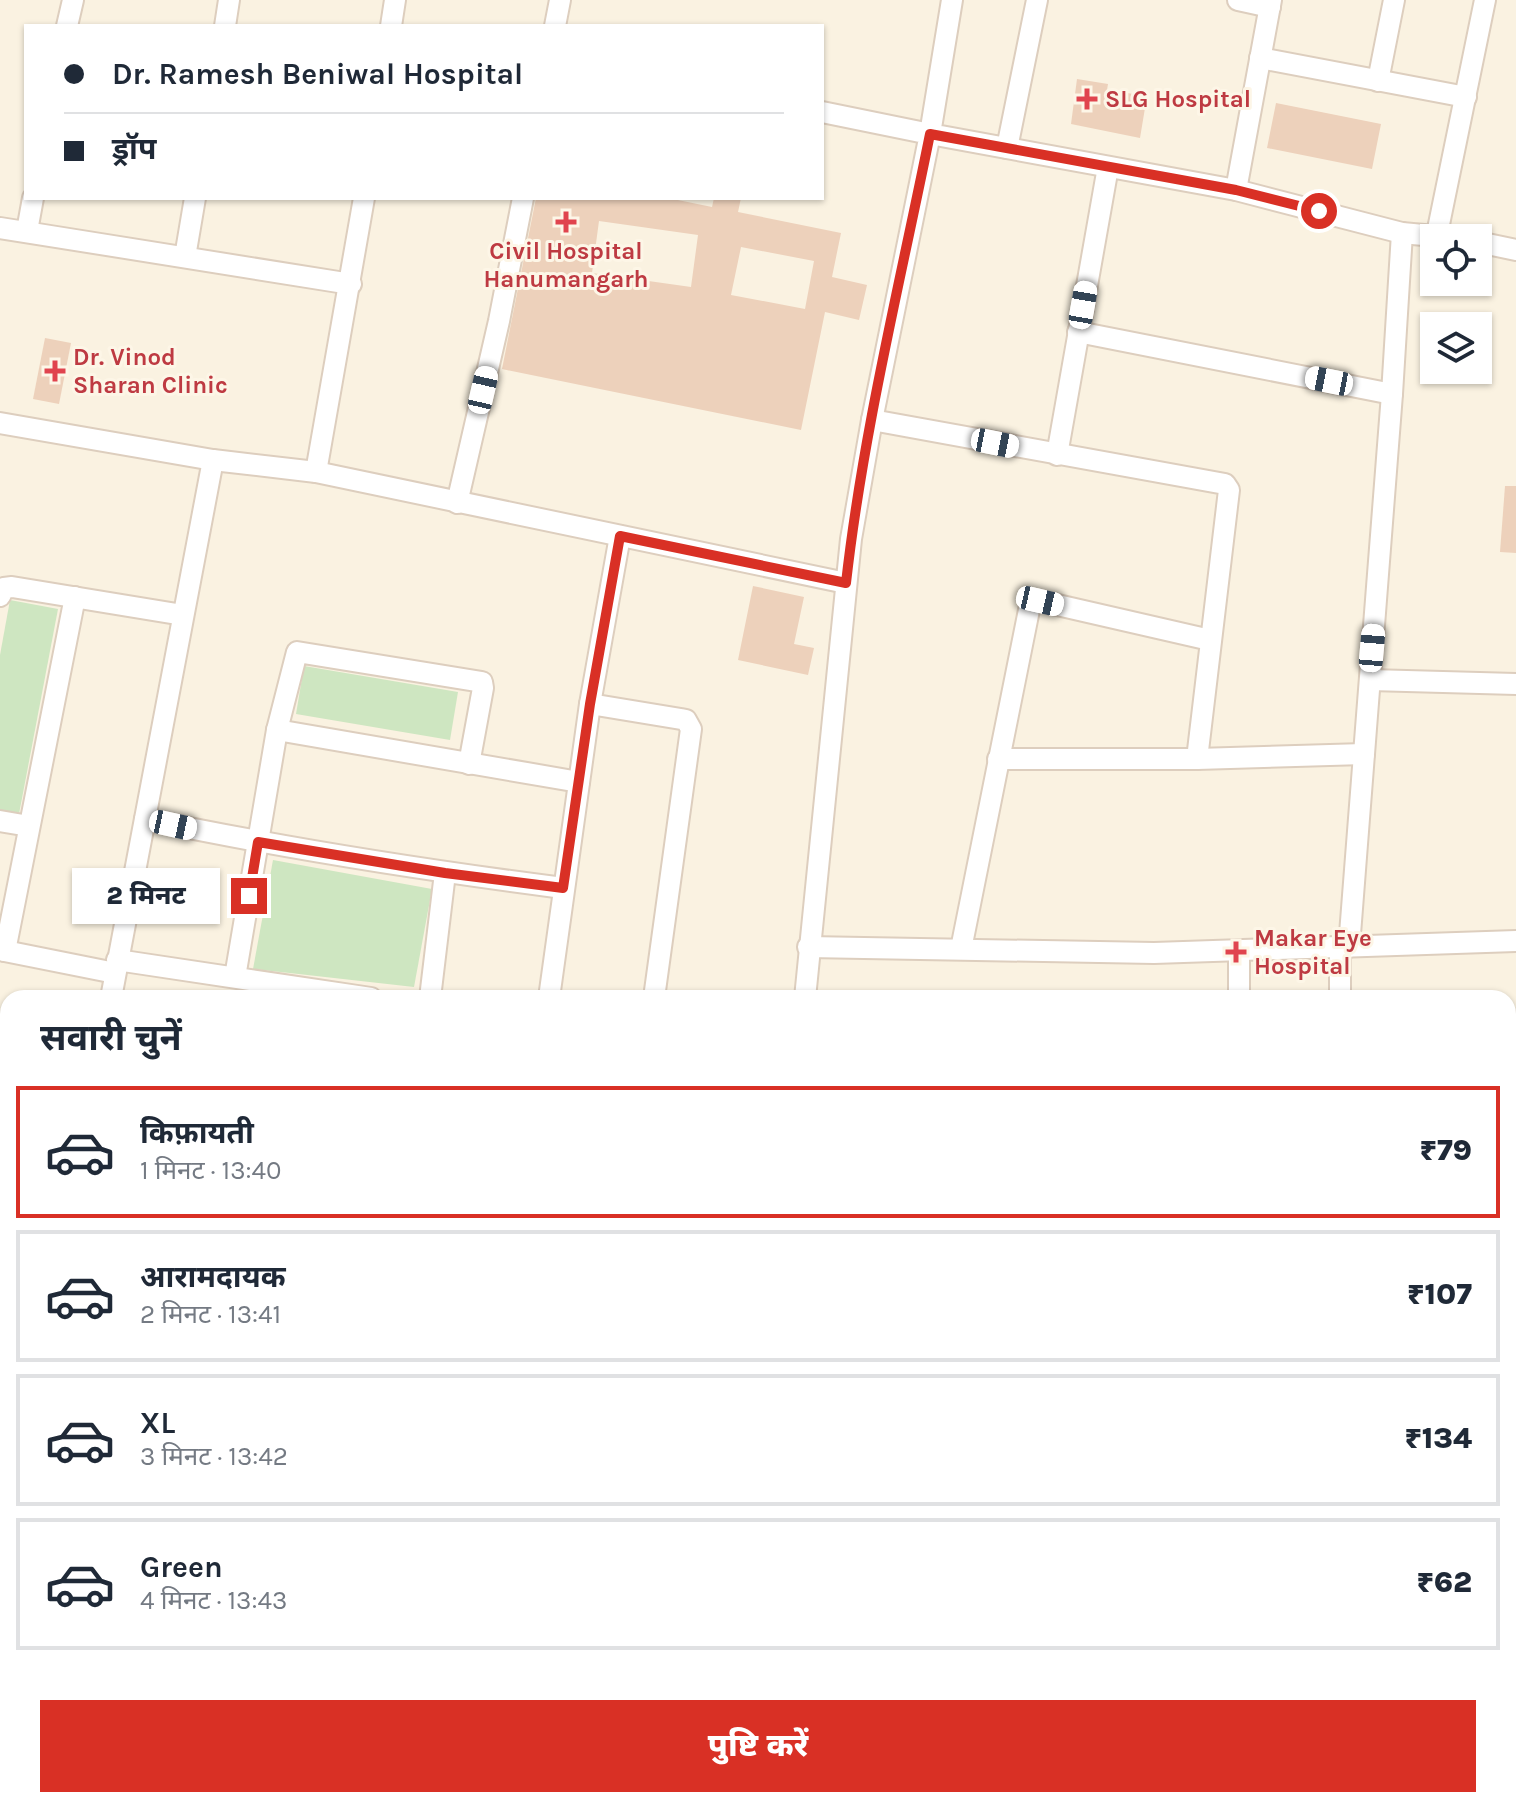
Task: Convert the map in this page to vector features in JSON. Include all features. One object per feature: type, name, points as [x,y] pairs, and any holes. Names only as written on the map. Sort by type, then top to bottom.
[{"type":"street","points":[[67,24],[73,0]]},
{"type":"street","points":[[225,24],[229,0]]},
{"type":"street","points":[[391,24],[395,0]]},
{"type":"street","points":[[555,24],[560,0]]},
{"type":"street","points":[[805,990],[851,539],[930,134],[952,0]]},
{"type":"street","points":[[1007,148],[1037,0]]},
{"type":"street","points":[[1236,190],[1271,3],[1238,0]]},
{"type":"street","points":[[1378,81],[1394,0]]},
{"type":"street","points":[[1448,224],[1466,97],[1485,0]]},
{"type":"street","points":[[1260,58],[1466,97]]},
{"type":"street","points":[[824,112],[1236,190],[1402,233],[1420,234]]},
{"type":"street","points":[[1057,455],[1108,167]]},
{"type":"street","points":[[27,231],[33,200]]},
{"type":"street","points":[[185,257],[195,200]]},
{"type":"street","points":[[316,472],[364,200]]},
{"type":"street","points":[[457,503],[499,321],[523,200]]},
{"type":"street","points":[[0,228],[351,284]]},
{"type":"street","points":[[1341,990],[1370,680],[1402,233]]},
{"type":"street","points":[[1492,245],[1516,250]]},
{"type":"street","points":[[1078,332],[1392,394]]},
{"type":"street","points":[[872,420],[1217,482],[1228,487],[1197,759]]},
{"type":"street","points":[[0,423],[213,460],[316,472],[846,583]]},
{"type":"street","points":[[112,990],[213,460]]},
{"type":"street","points":[[550,990],[590,704],[620,536]]},
{"type":"street","points":[[0,596],[4,588],[12,587],[183,615]]},
{"type":"street","points":[[75,597],[2,950],[116,967],[235,977],[319,990]]},
{"type":"street","points":[[961,949],[1032,602],[1040,601],[1210,640]]},
{"type":"street","points":[[235,977],[277,730],[299,651],[480,681],[484,685],[469,764]]},
{"type":"street","points":[[1370,680],[1516,684]]},
{"type":"street","points":[[590,704],[686,720],[691,729],[655,990]]},
{"type":"street","points":[[277,730],[579,782]]},
{"type":"street","points":[[998,759],[1197,759],[1364,754]]},
{"type":"street","points":[[145,819],[258,842],[445,873],[563,888]]},
{"type":"street","points":[[0,821],[29,826]]},
{"type":"street","points":[[431,990],[445,873]]},
{"type":"street","points":[[808,947],[1154,953],[1516,941]]},
{"type":"street","points":[[1239,950],[1239,990]]},
{"type":"green space","points":[[10,600],[58,609],[19,814],[0,810],[0,655]]},
{"type":"green space","points":[[304,666],[458,692],[450,740],[296,714]]},
{"type":"green space","points":[[273,860],[432,889],[414,987],[253,969]]},
{"type":"building","points":[[1077,79],[1108,84],[1107,90],[1147,96],[1140,138],[1071,124]]},
{"type":"building","points":[[1276,103],[1381,124],[1372,169],[1267,148]]},
{"type":"building","points":[[536,200],[678,200],[712,207],[714,200],[741,200],[738,212],[841,233],[832,277],[867,285],[859,320],[825,312],[801,430],[502,369]],"holes":[[[599,221],[698,235],[691,287],[592,273]],[[741,247],[814,261],[805,309],[731,295]]]},
{"type":"building","points":[[45,338],[71,343],[59,404],[33,399]]},
{"type":"building","points":[[1505,486],[1516,486],[1516,553],[1500,552]]},
{"type":"building","points":[[753,586],[804,597],[794,644],[814,648],[808,675],[738,660]]},
{"type":"place","name":"SLG Hospital","points":[[1087,99]]},
{"type":"place","name":"Civil Hospital Hanumangarh","points":[[566,222]]},
{"type":"place","name":"Dr. Vinod Sharan Clinic","points":[[55,371]]},
{"type":"place","name":"Makar Eye Hospital","points":[[1236,952]]},
{"type":"route","points":[[249,896],[258,842],[445,873],[563,888],[590,704],[620,536],[846,583],[872,420],[930,134],[1236,190],[1319,211]]}]
